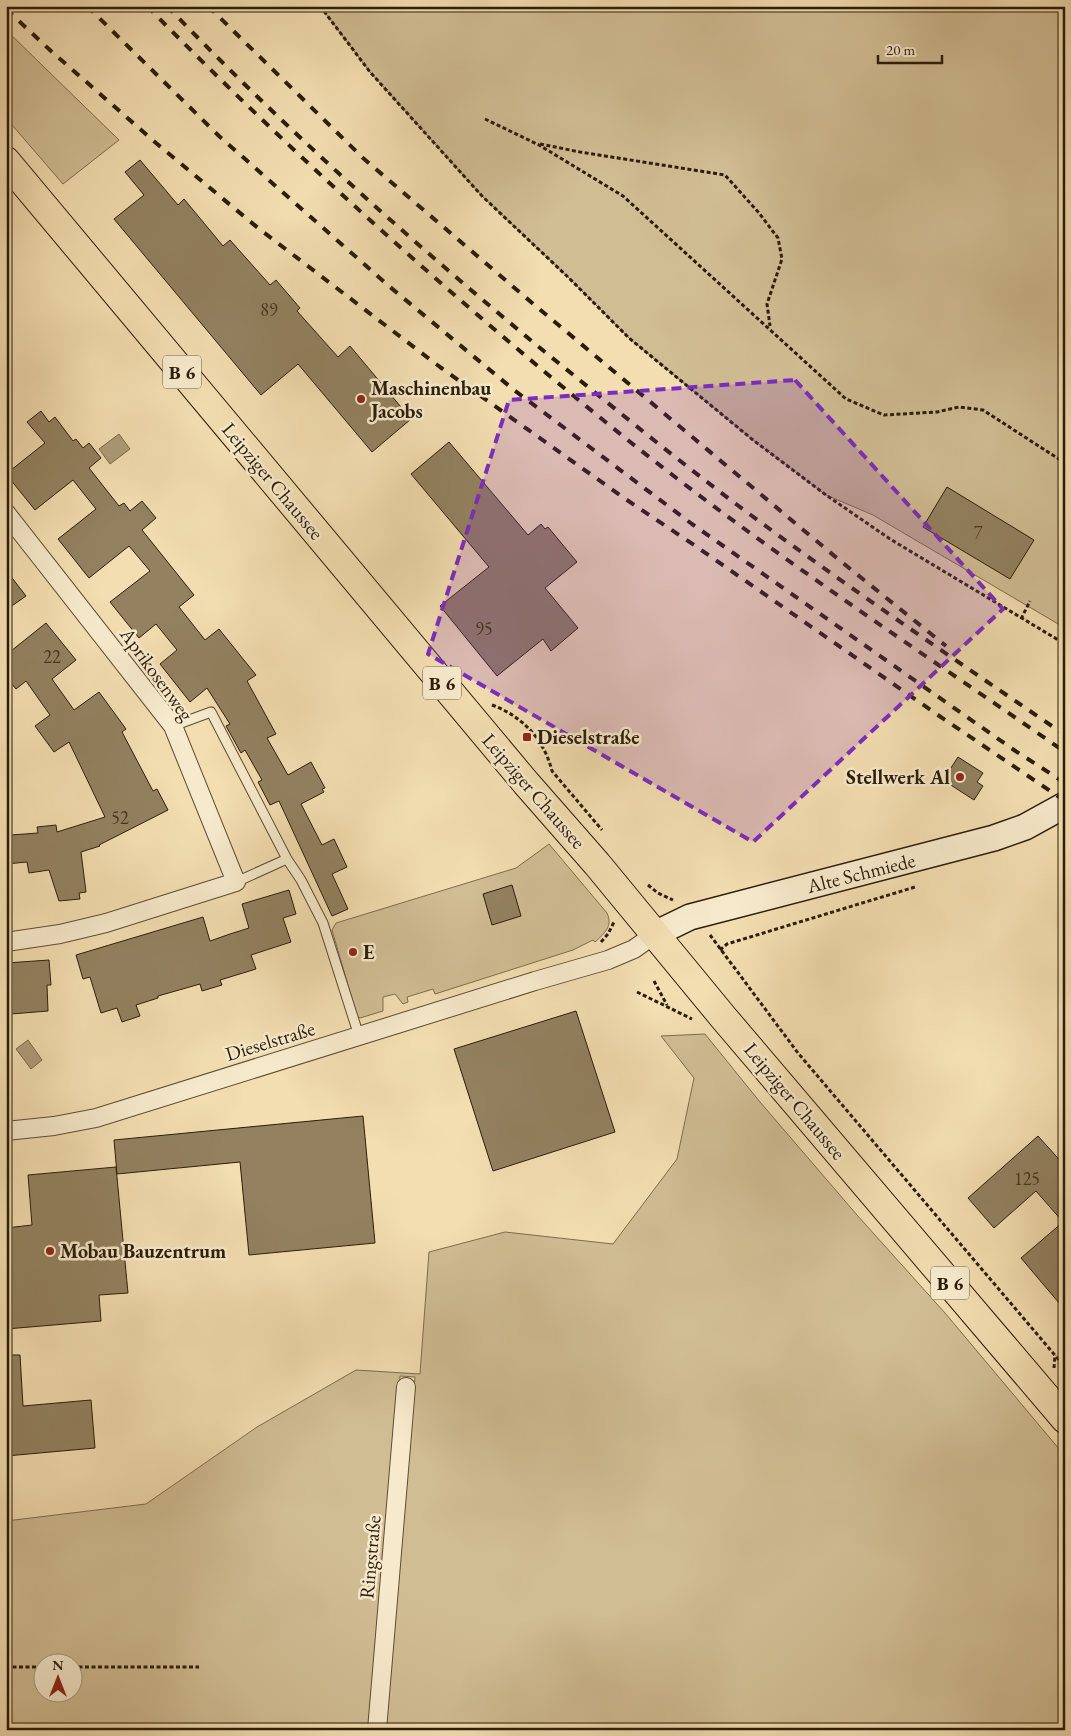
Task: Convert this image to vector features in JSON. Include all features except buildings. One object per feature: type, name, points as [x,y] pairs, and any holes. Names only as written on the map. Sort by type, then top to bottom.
[{"type":"main road","name":"Leipziger Chaussee","points":[[6,161],[723,1017],[1062,1411]]},
{"type":"street","name":"Aprikosenweg","points":[[6,513],[173,726],[236,882]]},
{"type":"street","name":"Alte Schmiede","points":[[655,934],[690,917],[994,838],[1025,827],[1065,805]]},
{"type":"street","points":[[6,942],[60,934],[106,923],[236,882]]},
{"type":"street","name":"Dieselstraße","points":[[6,1131],[54,1126],[96,1118],[608,960],[634,949],[655,934]]},
{"type":"street","name":"Ringstraße","points":[[377,1730],[406,1387]]},
{"type":"lane","points":[[173,726],[211,712],[287,859],[301,880],[323,923],[359,1036]]},
{"type":"lane","points":[[236,882],[287,859]]},
{"type":"path","points":[[320,6],[370,72],[482,196],[629,338],[753,440],[826,495],[890,539],[1065,644]]},
{"type":"path","points":[[485,119],[534,143],[624,196],[846,399],[884,415],[937,412],[959,407],[983,410],[1065,463]]},
{"type":"path","points":[[534,143],[725,175],[778,238],[782,259],[767,304],[770,328]]},
{"type":"path","points":[[1021,619],[1030,601]]},
{"type":"path","points":[[488,703],[506,710],[526,724],[538,739],[550,761],[552,771],[604,833]]},
{"type":"path","points":[[644,880],[658,893],[680,902]]},
{"type":"path","points":[[720,950],[727,944],[915,887]]},
{"type":"path","points":[[594,946],[608,934],[614,924],[614,918]]},
{"type":"path","points":[[712,929],[710,937],[798,1053],[1065,1367]]},
{"type":"path","points":[[654,981],[668,1007]]},
{"type":"path","points":[[636,992],[697,1022]]},
{"type":"path","points":[[6,1667],[32,1667]]},
{"type":"path","points":[[82,1667],[199,1667]]},
{"type":"highlighted area","points":[[795,380],[1003,609],[753,842],[428,654],[509,400]]},
{"type":"shaded area","points":[[320,6],[1065,6],[1065,628],[873,515],[826,495],[753,440],[629,338],[482,196],[370,72]]},
{"type":"shaded area","points":[[6,30],[119,140],[63,184],[6,118]]},
{"type":"shaded area","points":[[119,434],[130,449],[110,464],[99,449]]},
{"type":"shaded area","points":[[549,844],[607,913],[609,918],[608,926],[595,942],[593,940],[573,950],[435,994],[433,989],[407,997],[408,1002],[403,1004],[395,994],[383,997],[383,1011],[360,1018],[357,1016],[332,930],[336,923],[516,868]]},
{"type":"shaded area","points":[[705,1034],[760,1102],[857,1215],[945,1313],[1065,1456],[1065,1730],[385,1730],[415,1377],[400,1376],[369,1730],[6,1730],[6,1521],[146,1504],[257,1427],[356,1370],[420,1374],[429,1252],[505,1232],[613,1244],[677,1159],[694,1078],[661,1036]]},
{"type":"shaded area","points":[[28,1040],[42,1060],[31,1069],[16,1049]]},
{"type":"railway","points":[[87,6],[219,136],[390,287],[514,390],[692,524],[1014,750],[1065,783]]},
{"type":"railway","points":[[147,6],[261,119],[379,228],[439,282],[624,437],[677,479],[786,559],[1065,752]]},
{"type":"railway","points":[[167,6],[257,97],[304,141],[399,227],[545,352],[688,467],[776,534],[1065,735]]},
{"type":"railway","points":[[208,6],[363,158],[531,302],[838,559],[946,646]]},
{"type":"railway","points":[[6,9],[156,143],[258,228],[440,367],[624,498],[1065,801]]},
{"type":"place","name":"Maschinenbau Jacobs","points":[[361,399]]},
{"type":"place","name":"Dieselstraße","points":[[527,737]]},
{"type":"place","name":"Stellwerk Al","points":[[960,777]]},
{"type":"place","name":"E","points":[[353,952]]},
{"type":"place","name":"Mobau Bauzentrum","points":[[50,1251]]}]
